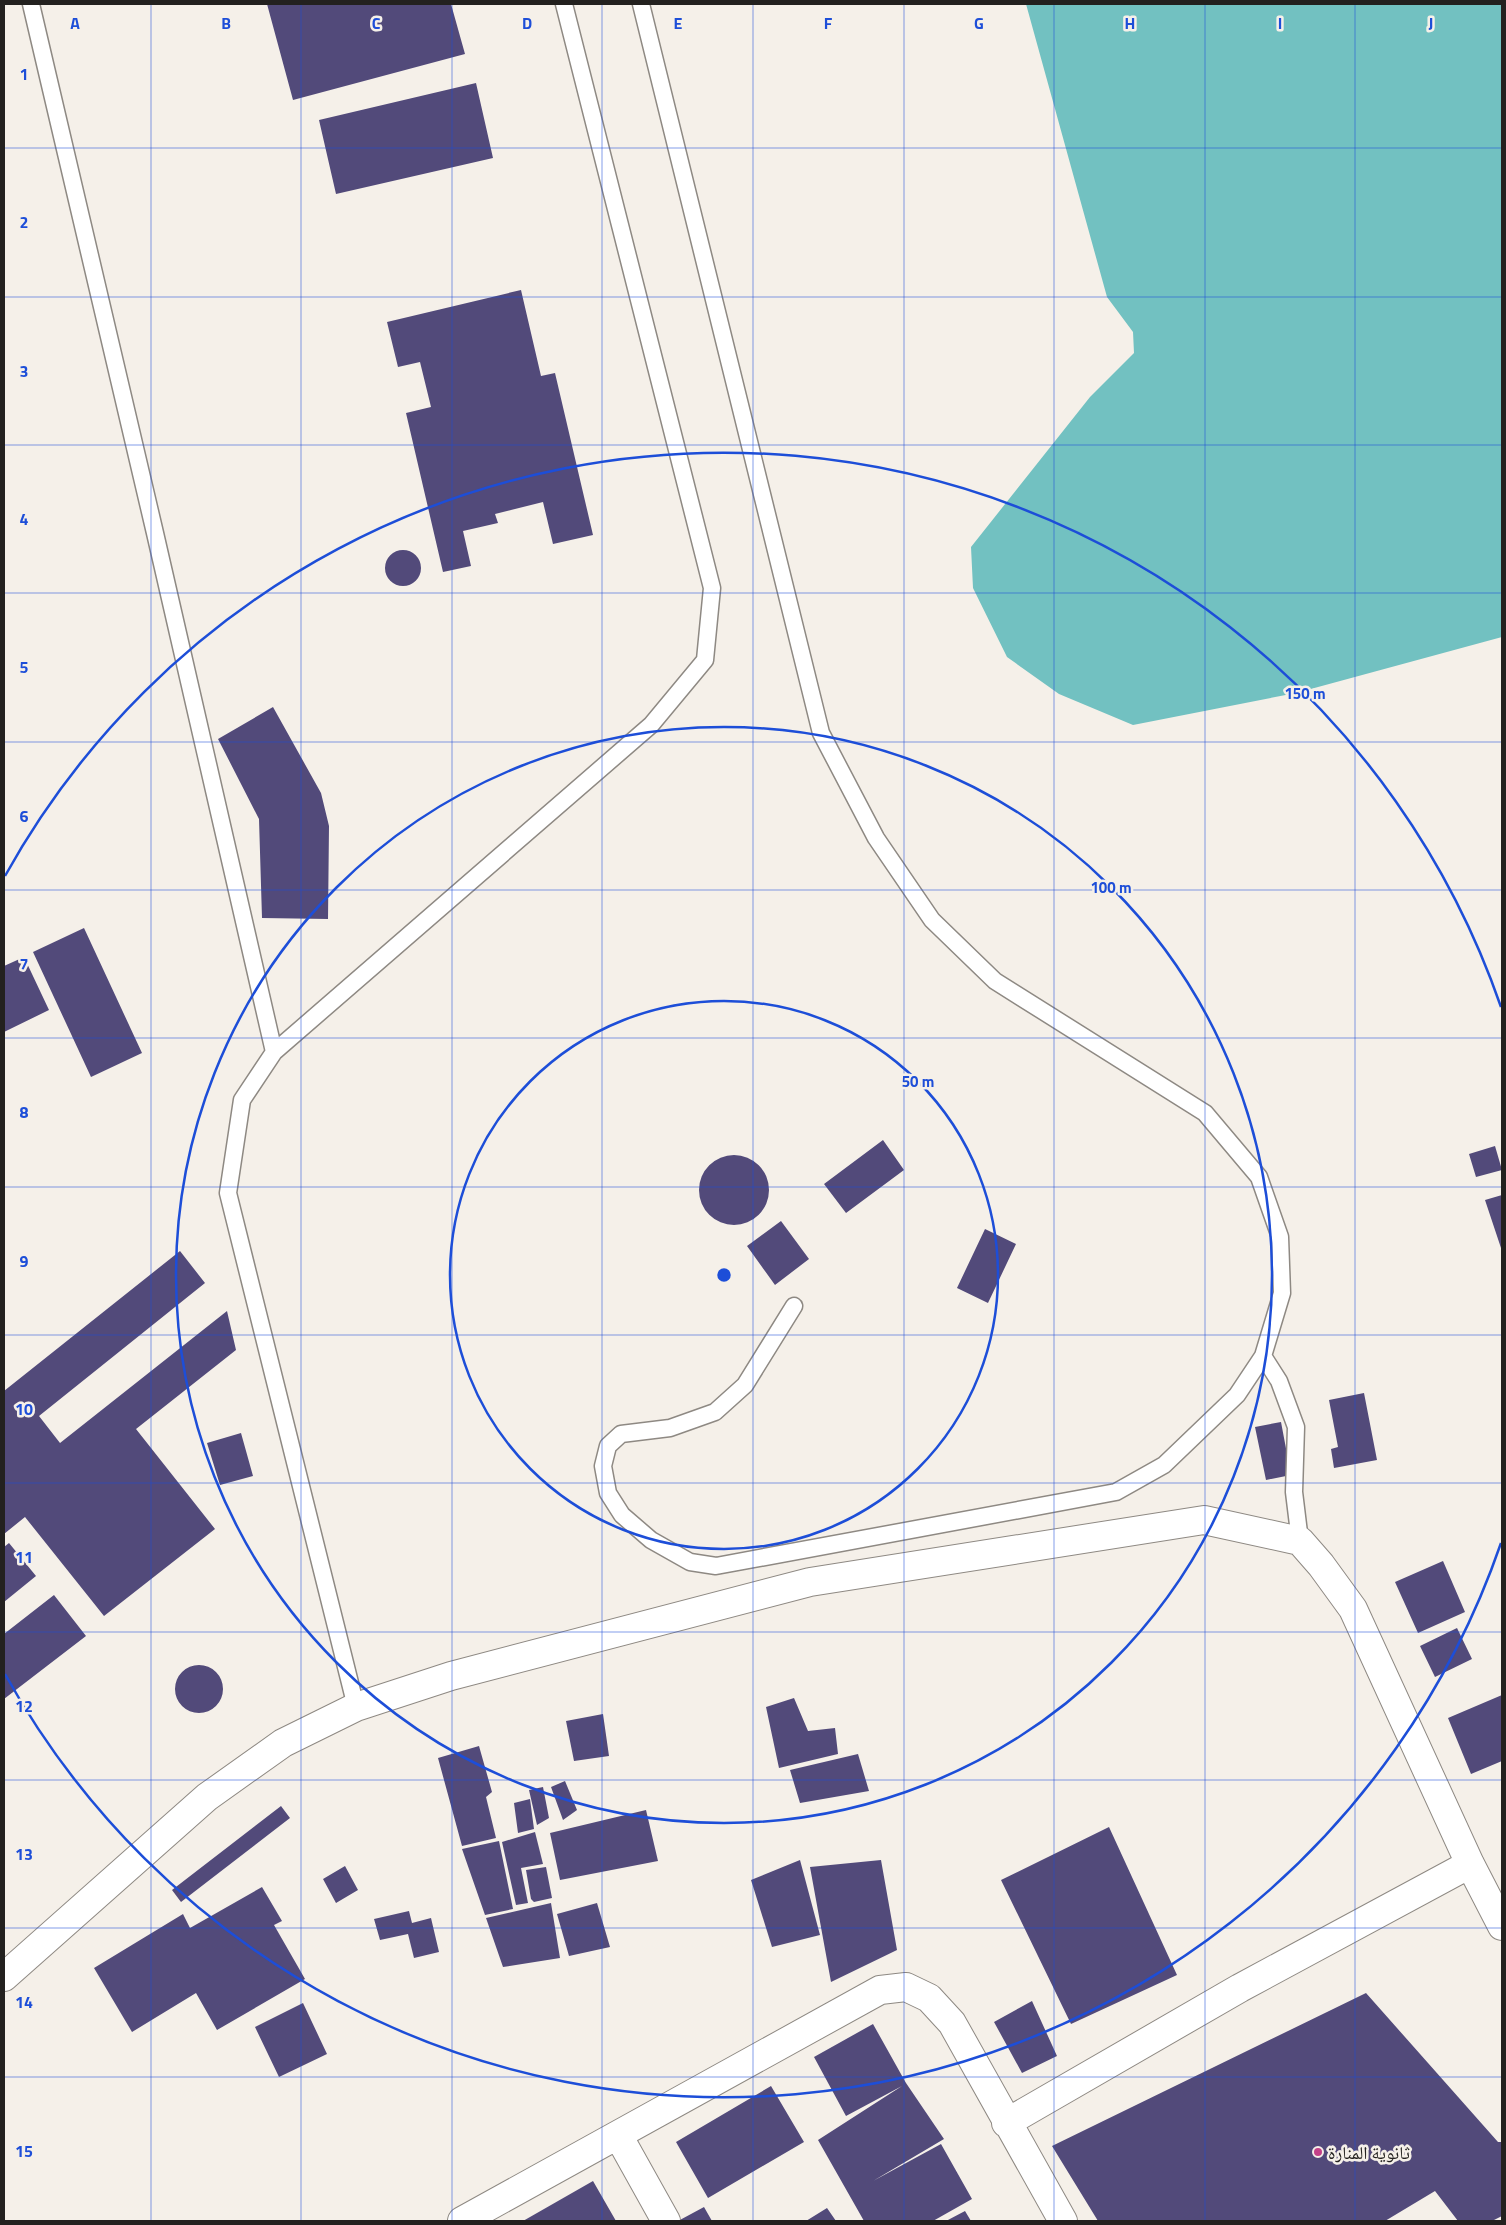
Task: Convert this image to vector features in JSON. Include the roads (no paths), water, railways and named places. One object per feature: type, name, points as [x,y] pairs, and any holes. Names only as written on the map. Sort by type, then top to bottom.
[{"type":"street","points":[[4,1977],[207,1797],[283,1743],[356,1707],[451,1676],[810,1582],[1204,1520],[1300,1541],[1321,1565],[1353,1609],[1470,1864],[1502,1926]]},
{"type":"street","points":[[1006,2123],[1240,1988],[1470,1864]]},
{"type":"street","points":[[462,2221],[880,1990],[906,1987],[929,1998],[952,2023],[1006,2123],[1063,2221]]},
{"type":"street","points":[[618,2135],[666,2221]]},
{"type":"lane","points":[[31,4],[156,533],[274,1052]]},
{"type":"lane","points":[[356,1707],[228,1193],[242,1100],[274,1052],[651,725],[705,660],[712,588],[564,4]]},
{"type":"lane","points":[[642,4],[821,733],[876,838],[932,920],[995,981],[1205,1113],[1259,1177],[1280,1237],[1282,1293],[1263,1356],[1237,1395],[1164,1465],[1116,1492],[716,1566],[690,1562],[651,1540],[622,1516],[608,1493],[603,1466],[608,1446],[621,1434],[670,1428],[716,1412],[745,1385],[794,1306]]},
{"type":"lane","points":[[1263,1356],[1279,1381],[1296,1427],[1294,1492],[1300,1541]]},
{"type":"water","points":[[1026,4],[1502,4],[1502,637],[1296,693],[1133,725],[1059,694],[1007,657],[973,588],[971,547],[1090,397],[1134,353],[1133,332],[1107,297]]},
{"type":"place","name":"ثانوية المنارة","points":[[1318,2152]]}]
